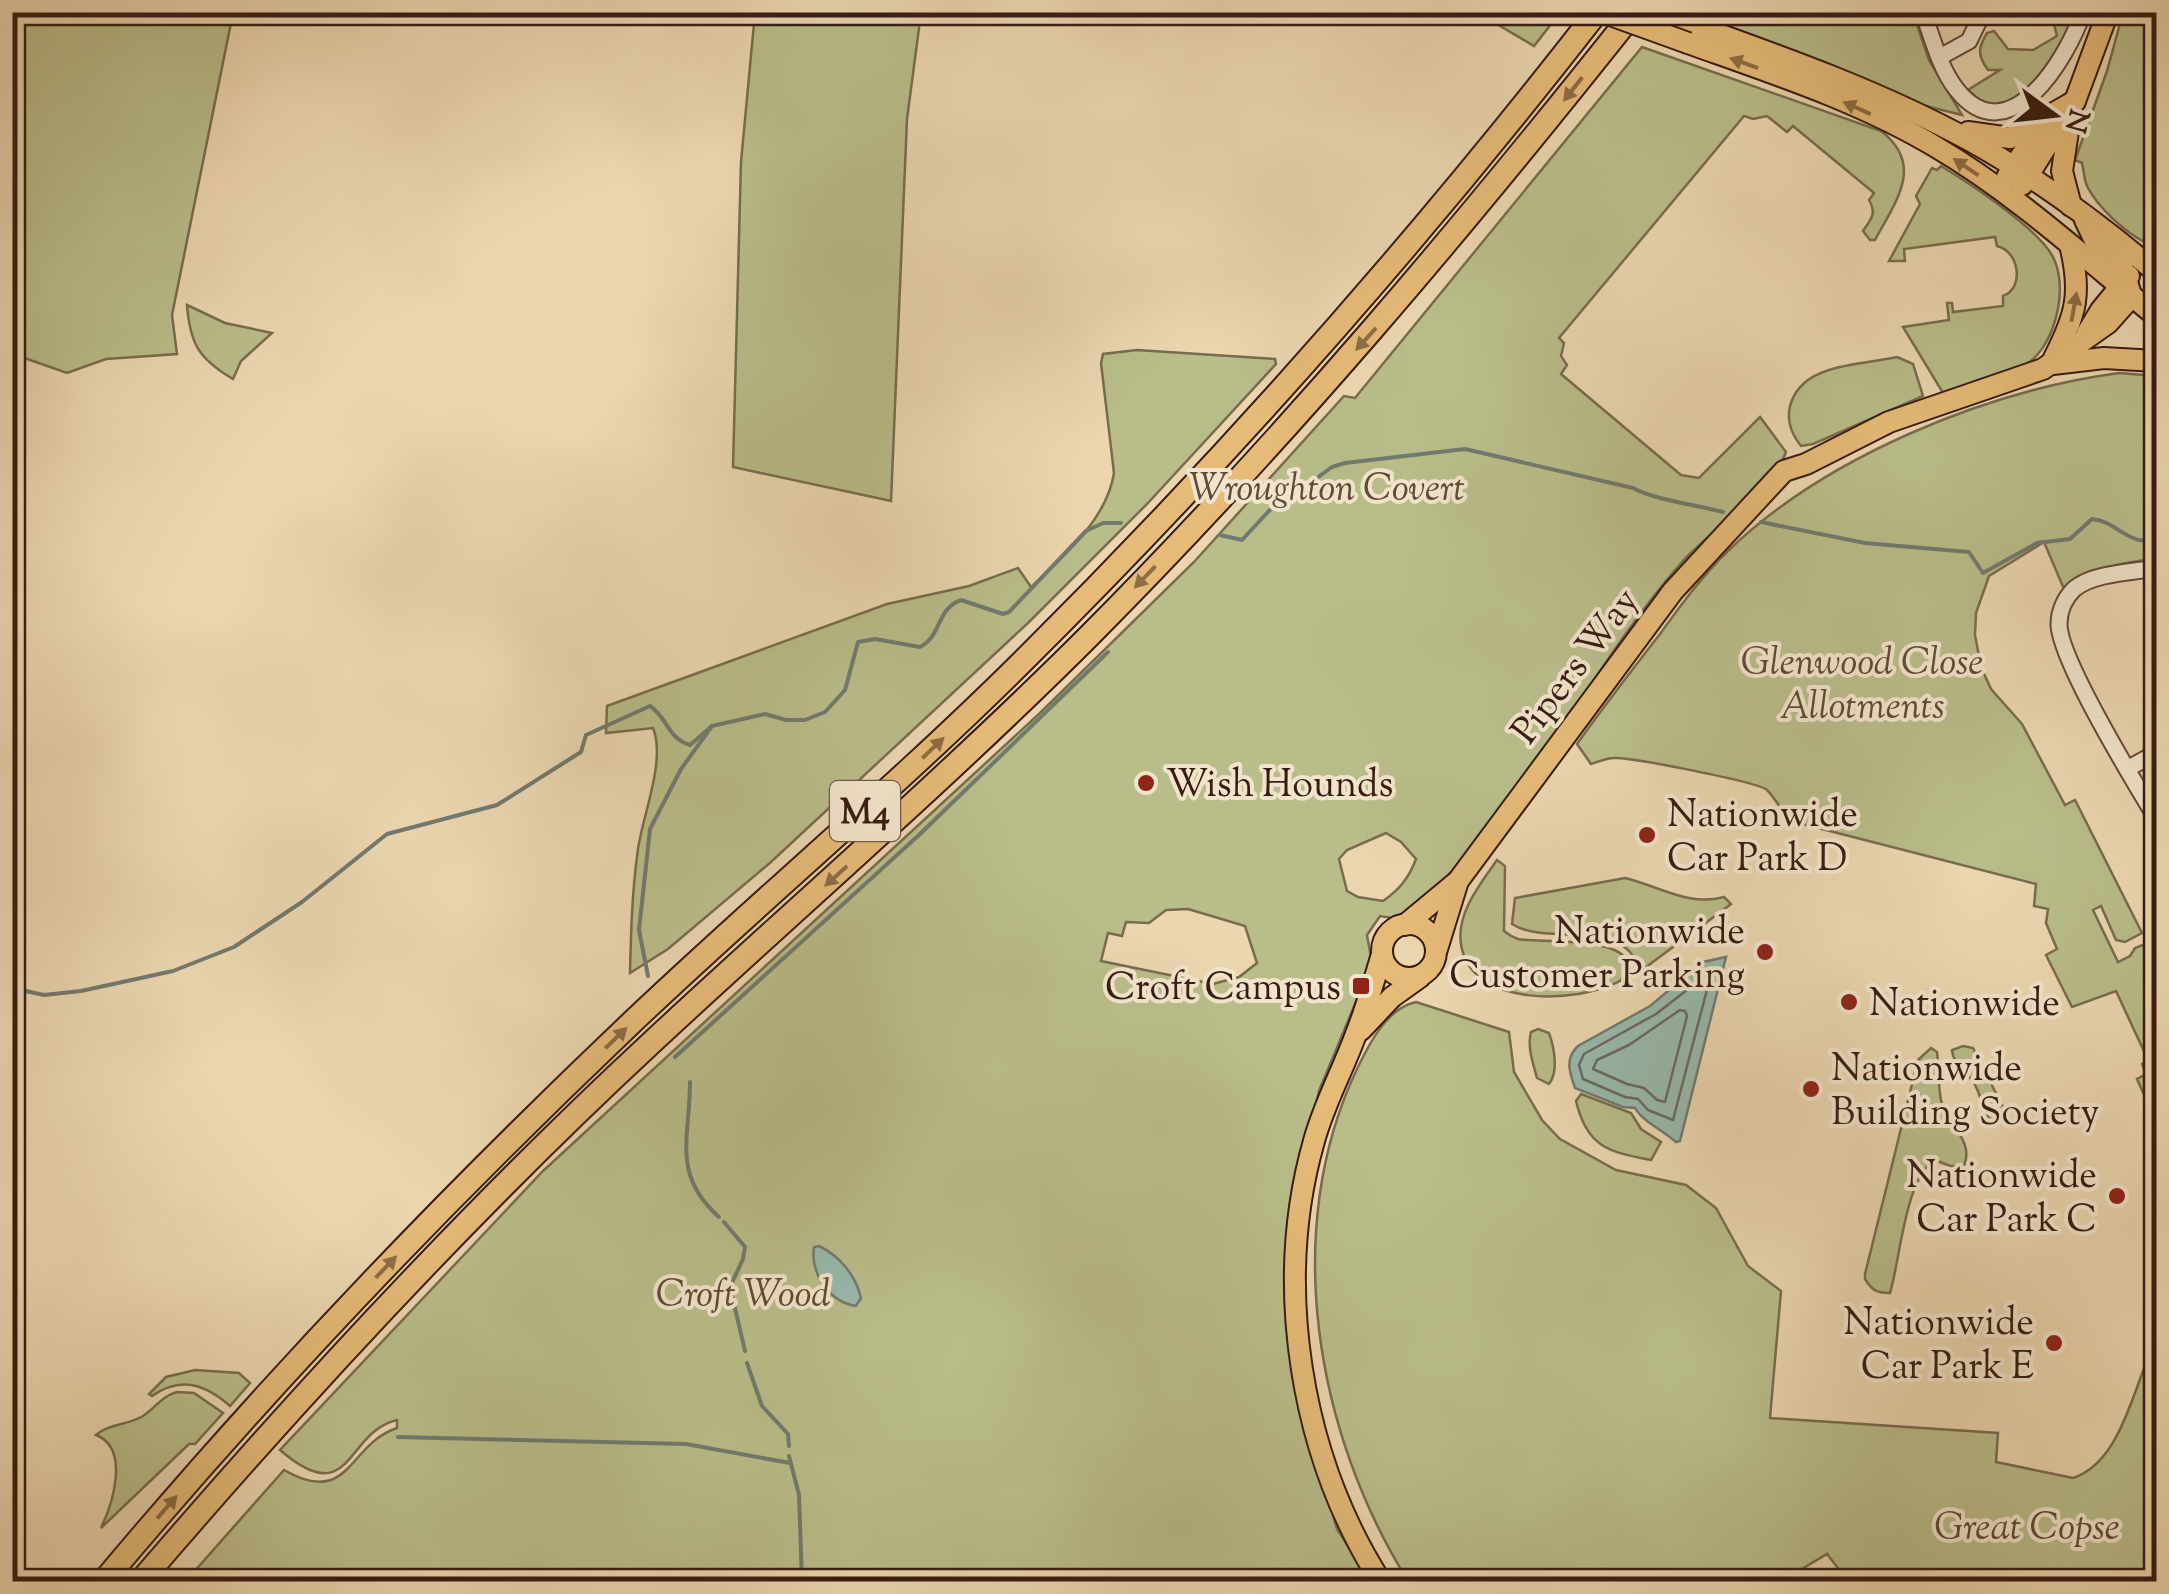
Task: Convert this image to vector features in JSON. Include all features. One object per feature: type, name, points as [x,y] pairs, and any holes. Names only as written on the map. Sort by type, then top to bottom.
[{"type":"highway","name":"M4","points":[[104,1582],[306,1350],[497,1153],[671,986],[903,777],[1156,525],[1355,308],[1600,12]]},
{"type":"highway","name":"M4","points":[[140,1582],[420,1269],[650,1044],[1000,724],[1194,527],[1376,328],[1634,12]]},
{"type":"main road","points":[[1600,12],[1840,79],[1935,123],[2021,171],[2150,267]]},
{"type":"main road","points":[[1656,12],[1692,35],[1933,145],[2006,194],[2156,316]]},
{"type":"main road","points":[[2108,12],[2075,101],[2063,154],[2063,181],[2096,243],[2121,264],[2126,288]]},
{"type":"main road","points":[[1935,123],[2007,139],[2075,101]]},
{"type":"main road","points":[[2006,194],[2075,101]]},
{"type":"main road","points":[[2021,171],[2048,116]]},
{"type":"main road","points":[[2051,364],[2076,309],[2077,280],[2070,245]]},
{"type":"main road","name":"Pipers Way","points":[[1405,925],[1458,881],[1673,591],[1784,471],[1889,422],[2051,364],[2083,339],[2126,288],[2150,267]]},
{"type":"main road","points":[[2051,364],[2104,358],[2156,361]]},
{"type":"main road","name":"Pipers Way","points":[[1437,948],[1458,881]]},
{"type":"main road","points":[[1356,1035],[1392,998],[1420,977],[1435,964],[1437,948],[1426,932],[1405,925],[1392,928],[1381,945],[1388,965],[1400,974],[1420,977]]},
{"type":"main road","points":[[1381,1582],[1342,1506],[1317,1432],[1300,1352],[1294,1277],[1308,1161],[1382,954]]},
{"type":"street","points":[[1923,12],[1952,84],[1973,105],[1990,112],[2010,110],[2026,101],[2070,43],[2083,12]]},
{"type":"street","points":[[1940,57],[1969,41],[1983,12]]},
{"type":"street","points":[[2156,568],[2079,586],[2066,598],[2058,620],[2066,650],[2156,818]]},
{"type":"street","points":[[2128,769],[2156,753]]},
{"type":"green space","points":[[13,12],[233,13],[172,315],[177,354],[106,359],[67,373],[13,354]]},
{"type":"green space","points":[[755,13],[921,13],[907,119],[891,501],[733,467],[741,162]]},
{"type":"green space","points":[[1478,13],[1559,14],[1534,46]]},
{"type":"green space","points":[[1695,13],[1913,13],[1929,60],[1962,115],[1910,102]]},
{"type":"green space","points":[[2051,13],[2075,13],[2042,74],[2018,101],[1986,106],[1968,90],[2000,70],[1988,70],[1980,56],[1987,33],[1994,31],[2008,49],[2033,50],[2057,36]]},
{"type":"green space","points":[[2123,13],[2156,13],[2156,234],[2146,243],[2098,203],[2087,186],[2082,163],[2075,160]]},
{"type":"green space","name":"Croft Wood","points":[[1642,47],[1881,131],[1902,157],[1904,170],[1898,197],[1875,240],[1870,240],[1863,231],[1872,216],[1869,200],[1874,193],[1793,126],[1787,132],[1767,116],[1744,116],[1559,338],[1564,343],[1561,356],[1567,365],[1561,374],[1681,475],[1699,478],[1760,417],[1786,452],[1769,479],[1682,562],[1646,606],[1480,840],[1442,882],[1399,919],[1380,916],[1367,935],[1372,963],[1319,1091],[1288,1227],[1294,1373],[1337,1529],[1370,1581],[185,1582],[284,1470],[306,1480],[323,1482],[336,1478],[381,1436],[397,1428],[397,1420],[380,1427],[335,1471],[321,1473],[304,1467],[280,1450],[543,1171],[1040,713],[1194,562],[1344,396],[1355,398]],"holes":[[[1386,833],[1401,842],[1416,859],[1407,878],[1383,901],[1347,891],[1339,859],[1347,850]],[[1188,909],[1245,926],[1257,963],[1239,977],[1213,984],[1101,961],[1108,933],[1122,936],[1126,922],[1149,923],[1166,910]]]},
{"type":"green space","points":[[1941,166],[2002,207],[2045,245],[2053,257],[2060,290],[2052,330],[2033,359],[2004,374],[1943,393],[1903,327],[1949,320],[1947,303],[1952,303],[1953,312],[2003,306],[2003,296],[2010,292],[2017,278],[2014,262],[1997,246],[1995,237],[1904,249],[1905,261],[1889,261],[1920,204],[1916,196],[1932,168],[1937,170]]},
{"type":"green space","points":[[187,305],[225,323],[272,333],[241,361],[233,379],[198,349]]},
{"type":"green space","points":[[1137,350],[1275,359],[1276,364],[1148,503],[1028,623],[771,862],[668,949],[630,973],[636,865],[655,771],[656,741],[653,728],[606,733],[607,706],[887,604],[969,586],[1018,568],[1031,587],[1082,536],[1103,506],[1114,473],[1101,363],[1103,354]]},
{"type":"green space","points":[[1897,357],[1913,364],[1923,396],[1801,446],[1789,412],[1796,392],[1804,384],[1834,368]]},
{"type":"green space","name":"Glenwood Close Allotments","points":[[2119,373],[2156,376],[2156,558],[2084,575],[2064,589],[2044,542],[1989,576],[1976,613],[1975,635],[1981,667],[1991,689],[2022,724],[2065,805],[2075,800],[2142,933],[2125,942],[2116,940],[2101,906],[2093,910],[2118,962],[2145,944],[2156,969],[2156,1122],[2137,1079],[2146,1074],[2142,1064],[2148,1060],[2116,991],[2072,1007],[2046,955],[2057,949],[2046,923],[2048,909],[2034,906],[2036,884],[1791,821],[1767,790],[1742,781],[1625,759],[1611,758],[1591,764],[1577,744],[1709,570],[1767,517],[1811,486],[1859,458],[1962,412],[2015,395]]},
{"type":"green space","points":[[1497,860],[1505,866],[1504,931],[1518,939],[1609,948],[1622,955],[1627,966],[1620,981],[1601,989],[1553,996],[1504,990],[1484,980],[1469,965],[1460,932],[1471,899]]},
{"type":"green space","points":[[1625,878],[1686,897],[1724,897],[1731,904],[1638,973],[1632,954],[1619,943],[1589,936],[1539,933],[1512,924],[1515,898]]},
{"type":"green space","name":"Great Copse","points":[[1416,1002],[1509,1032],[1514,1072],[1542,1120],[1560,1139],[1616,1170],[1686,1185],[1716,1208],[1748,1266],[1781,1291],[1770,1418],[1998,1433],[1996,1462],[2073,1478],[2088,1471],[2112,1445],[2147,1361],[2144,1352],[2156,1321],[2156,1581],[1825,1581],[1841,1572],[1827,1554],[1782,1581],[1408,1581],[1376,1523],[1350,1462],[1331,1397],[1319,1330],[1315,1263],[1320,1196],[1333,1131],[1373,1038],[1396,1011]]},
{"type":"green space","points":[[1538,1029],[1549,1033],[1553,1045],[1555,1066],[1549,1084],[1537,1078],[1531,1055],[1531,1032]]},
{"type":"green space","points":[[1931,1048],[1937,1052],[1944,1109],[1966,1148],[1964,1166],[1935,1160],[1925,1169],[1910,1201],[1890,1293],[1881,1292],[1870,1286],[1865,1274],[1918,1060]]},
{"type":"green space","points":[[1973,1048],[2006,1119],[1992,1123],[1989,1119],[1975,1085],[1953,1055],[1952,1050]]},
{"type":"green space","points":[[1581,1094],[1631,1113],[1641,1129],[1661,1142],[1651,1160],[1611,1150],[1593,1138],[1576,1101]]},
{"type":"green space","points":[[195,1370],[239,1373],[250,1383],[230,1406],[211,1392],[192,1385],[149,1394],[166,1377]]},
{"type":"green space","points":[[177,1392],[194,1393],[223,1413],[195,1444],[189,1444],[101,1528],[114,1491],[116,1464],[113,1452],[96,1435],[143,1416]]},
{"type":"water","points":[[1726,957],[1680,1141],[1648,1122],[1635,1108],[1575,1088],[1570,1061],[1578,1046],[1650,1006],[1703,962]]},
{"type":"water","points":[[814,1247],[834,1255],[851,1275],[861,1298],[856,1306],[837,1299],[823,1285],[815,1267]]},
{"type":"waterway","points":[[1220,535],[1242,540],[1280,499],[1295,494],[1332,467],[1465,449],[1723,512]]},
{"type":"waterway","points":[[1761,522],[1865,543],[1969,552],[1983,573],[2037,543],[2070,539],[2092,519],[2139,540],[2156,538]]},
{"type":"waterway","points":[[648,976],[639,930],[650,829],[681,769],[712,726],[765,714],[805,720],[825,712],[845,690],[858,642],[875,639],[920,647],[932,636],[947,610],[961,600],[1003,614],[1009,612],[1086,531],[1103,523],[1121,523]]},
{"type":"waterway","points":[[675,1057],[919,835],[1108,652]]},
{"type":"waterway","points":[[12,988],[44,995],[173,971],[234,947],[302,902],[387,834],[497,805],[581,752],[586,735],[650,706],[677,738],[690,745],[712,726]]},
{"type":"waterway","points":[[690,1082],[686,1154],[689,1170],[694,1186],[719,1217]]},
{"type":"waterway","points":[[724,1222],[745,1247],[730,1287],[745,1351]]},
{"type":"waterway","points":[[747,1363],[762,1406],[788,1434],[789,1446]]},
{"type":"waterway","points":[[398,1437],[686,1444],[790,1463]]},
{"type":"waterway","points":[[789,1456],[799,1495],[802,1582]]},
{"type":"place","name":"Wish Hounds","points":[[1146,783]]},
{"type":"place","name":"Nationwide Car Park D","points":[[1647,835]]},
{"type":"place","name":"Nationwide Customer Parking","points":[[1765,952]]},
{"type":"place","name":"Croft Campus","points":[[1361,986]]},
{"type":"place","name":"Nationwide","points":[[1849,1002]]},
{"type":"place","name":"Nationwide Building Society","points":[[1811,1089]]},
{"type":"place","name":"Nationwide Car Park C","points":[[2117,1196]]},
{"type":"place","name":"Nationwide Car Park E","points":[[2054,1343]]},
{"type":"park label","name":"Wroughton Covert","points":[[1327,487]]}]
